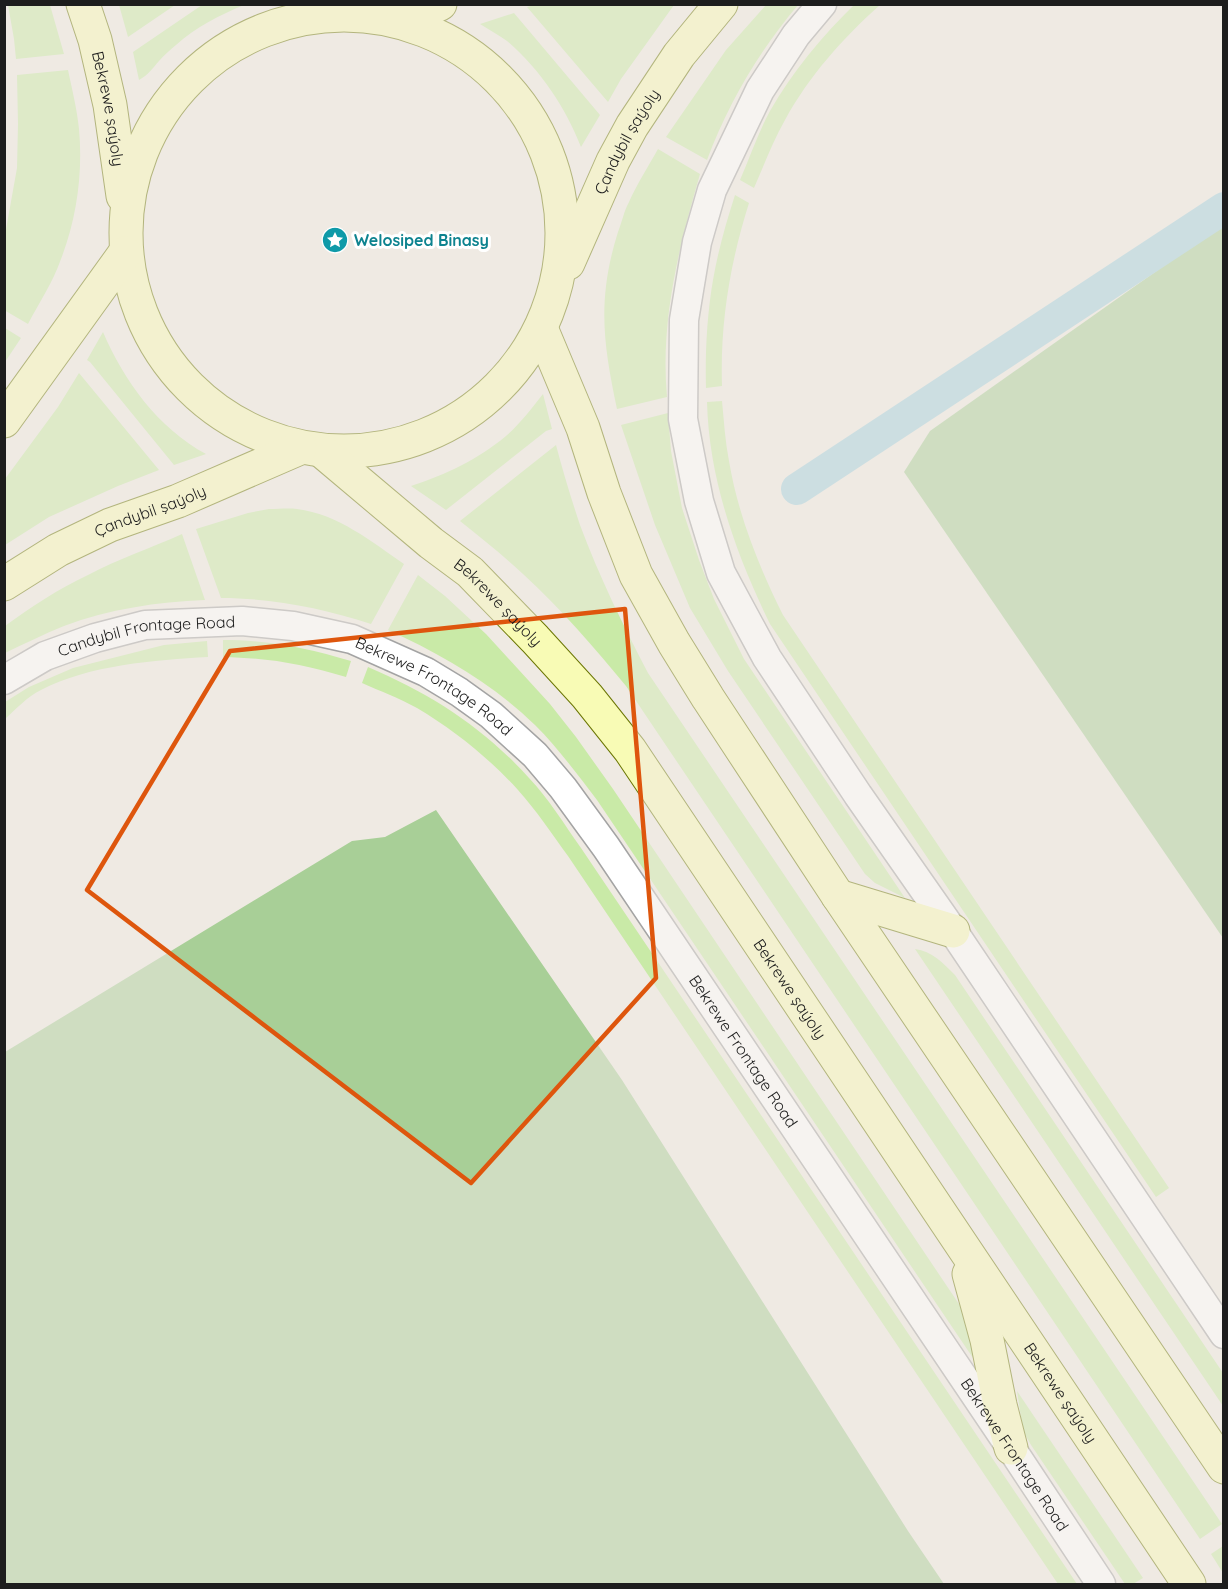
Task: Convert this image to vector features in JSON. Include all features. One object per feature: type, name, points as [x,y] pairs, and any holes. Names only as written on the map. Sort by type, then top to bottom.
[{"type":"main road","name":"Bekrewe şaýoly","points":[[83,4],[95,40],[110,105],[125,215]]},
{"type":"main road","points":[[402,21],[440,4]]},
{"type":"main road","name":"Çandybil şaýoly","points":[[555,292],[613,160],[632,126],[679,55],[721,4]]},
{"type":"main road","points":[[354,9],[402,21],[455,44],[501,79],[535,125],[556,178],[563,235],[555,292],[541,328],[504,383],[451,424],[389,448],[311,450],[234,424],[180,380],[142,321],[125,253],[125,215],[142,149],[178,90],[230,46],[293,20],[354,9]]},
{"type":"main road","points":[[4,421],[125,253]]},
{"type":"main road","points":[[541,328],[583,428],[604,493],[636,575],[674,643],[838,896],[1224,1467]]},
{"type":"main road","name":"Bekrewe şaýoly","points":[[311,450],[470,572],[587,696],[637,760],[1189,1584]]},
{"type":"main road","name":"Çandybil şaýoly","points":[[4,584],[58,550],[110,525],[311,450]]},
{"type":"main road","points":[[838,896],[952,932]]},
{"type":"main road","points":[[962,1246],[987,1340],[1011,1448]]},
{"type":"street","points":[[822,4],[796,35],[760,90],[712,190],[697,242],[684,320],[683,419],[699,501],[721,573],[767,658],[1224,1334]]},
{"type":"street","name":"Candybil Frontage Road","points":[[4,680],[45,656],[95,638],[145,625],[242,621],[293,626]]},
{"type":"street","name":"Bekrewe Frontage Road","points":[[293,626],[352,639],[426,672],[459,692],[490,716],[535,755],[563,788],[606,847],[1101,1584]]},
{"type":"highlighted area","points":[[625,609],[656,978],[471,1183],[87,890],[230,651]]},
{"type":"green space","points":[[119,4],[175,5],[128,37]]},
{"type":"green space","points":[[855,4],[880,5],[840,44],[805,88],[781,128],[754,188],[740,180],[770,111],[788,82],[831,28]]},
{"type":"green space","points":[[8,5],[50,5],[64,54],[16,59]]},
{"type":"green space","points":[[202,5],[244,5],[200,27],[167,53],[148,74],[139,80],[133,52]]},
{"type":"green space","points":[[534,5],[674,5],[621,79],[608,102],[527,7]]},
{"type":"green space","points":[[766,5],[798,5],[770,41],[746,79],[715,139],[707,160],[666,137],[726,50]]},
{"type":"green space","points":[[514,13],[600,115],[581,147],[568,118],[541,76],[507,41],[480,24]]},
{"type":"green space","points":[[68,70],[79,129],[78,195],[67,243],[58,268],[28,324],[4,310],[5,235],[17,168],[17,75]]},
{"type":"green space","points":[[658,149],[700,174],[673,284],[666,340],[667,397],[617,409],[608,363],[604,321],[607,279],[611,256],[626,209]]},
{"type":"green space","points":[[735,195],[749,203],[736,248],[728,293],[723,339],[722,386],[706,388],[707,334],[711,293],[725,227]]},
{"type":"green space","points":[[1223,224],[1223,938],[904,472],[930,431]]},
{"type":"green space","points":[[5,328],[21,338],[5,362]]},
{"type":"green space","points":[[103,332],[121,368],[144,402],[173,431],[206,454],[174,465],[87,360]]},
{"type":"green space","points":[[79,373],[159,470],[49,517],[5,545],[5,479],[58,407]]},
{"type":"green space","points":[[543,394],[552,429],[546,431],[446,510],[411,486],[461,466],[495,445],[526,416]]},
{"type":"green space","points":[[722,401],[728,454],[738,501],[758,559],[783,615],[1169,1188],[1156,1197],[770,624],[746,571],[726,516],[719,488],[713,460],[707,402]]},
{"type":"green space","points":[[668,413],[671,451],[682,508],[714,599],[744,659],[905,898],[875,883],[865,874],[728,671],[690,608],[655,525],[621,425]]},
{"type":"green space","points":[[556,445],[587,544],[648,673],[1222,1524],[1200,1539],[626,686],[537,587],[460,521]]},
{"type":"green space","points":[[269,509],[297,509],[327,517],[354,530],[404,564],[371,624],[297,605],[221,598],[196,529]]},
{"type":"green space","points":[[182,534],[205,600],[151,605],[98,615],[64,626],[5,653],[5,626],[35,605],[99,569]]},
{"type":"green space","points":[[418,575],[445,596],[486,634],[550,704],[613,789],[963,1310],[970,1329],[973,1358],[597,800],[567,761],[535,725],[502,696],[447,660],[388,630]]},
{"type":"green space","points":[[223,640],[257,641],[288,646],[351,661],[346,677],[285,662],[223,657]]},
{"type":"green space","points":[[207,641],[208,657],[123,665],[80,675],[36,693],[5,719],[5,702],[29,687],[73,668],[164,645]]},
{"type":"green space","points":[[368,667],[391,677],[455,714],[493,743],[543,794],[1077,1584],[1058,1584],[538,814],[507,778],[458,735],[417,708],[362,683]]},
{"type":"green space","points":[[436,810],[622,1080],[908,1531],[944,1584],[5,1584],[5,1052],[352,841],[385,837]]},
{"type":"green space","points":[[915,949],[932,955],[955,975],[1223,1373],[1223,1406]]},
{"type":"green space","points":[[1017,1391],[1143,1578],[1133,1584],[1125,1584],[1031,1445],[1023,1431]]},
{"type":"green space","points":[[1223,1546],[1223,1573],[1211,1554]]},
{"type":"waterway","points":[[797,489],[1224,208]]},
{"type":"place","name":"Welosiped Binasy","points":[[335,240]]}]
